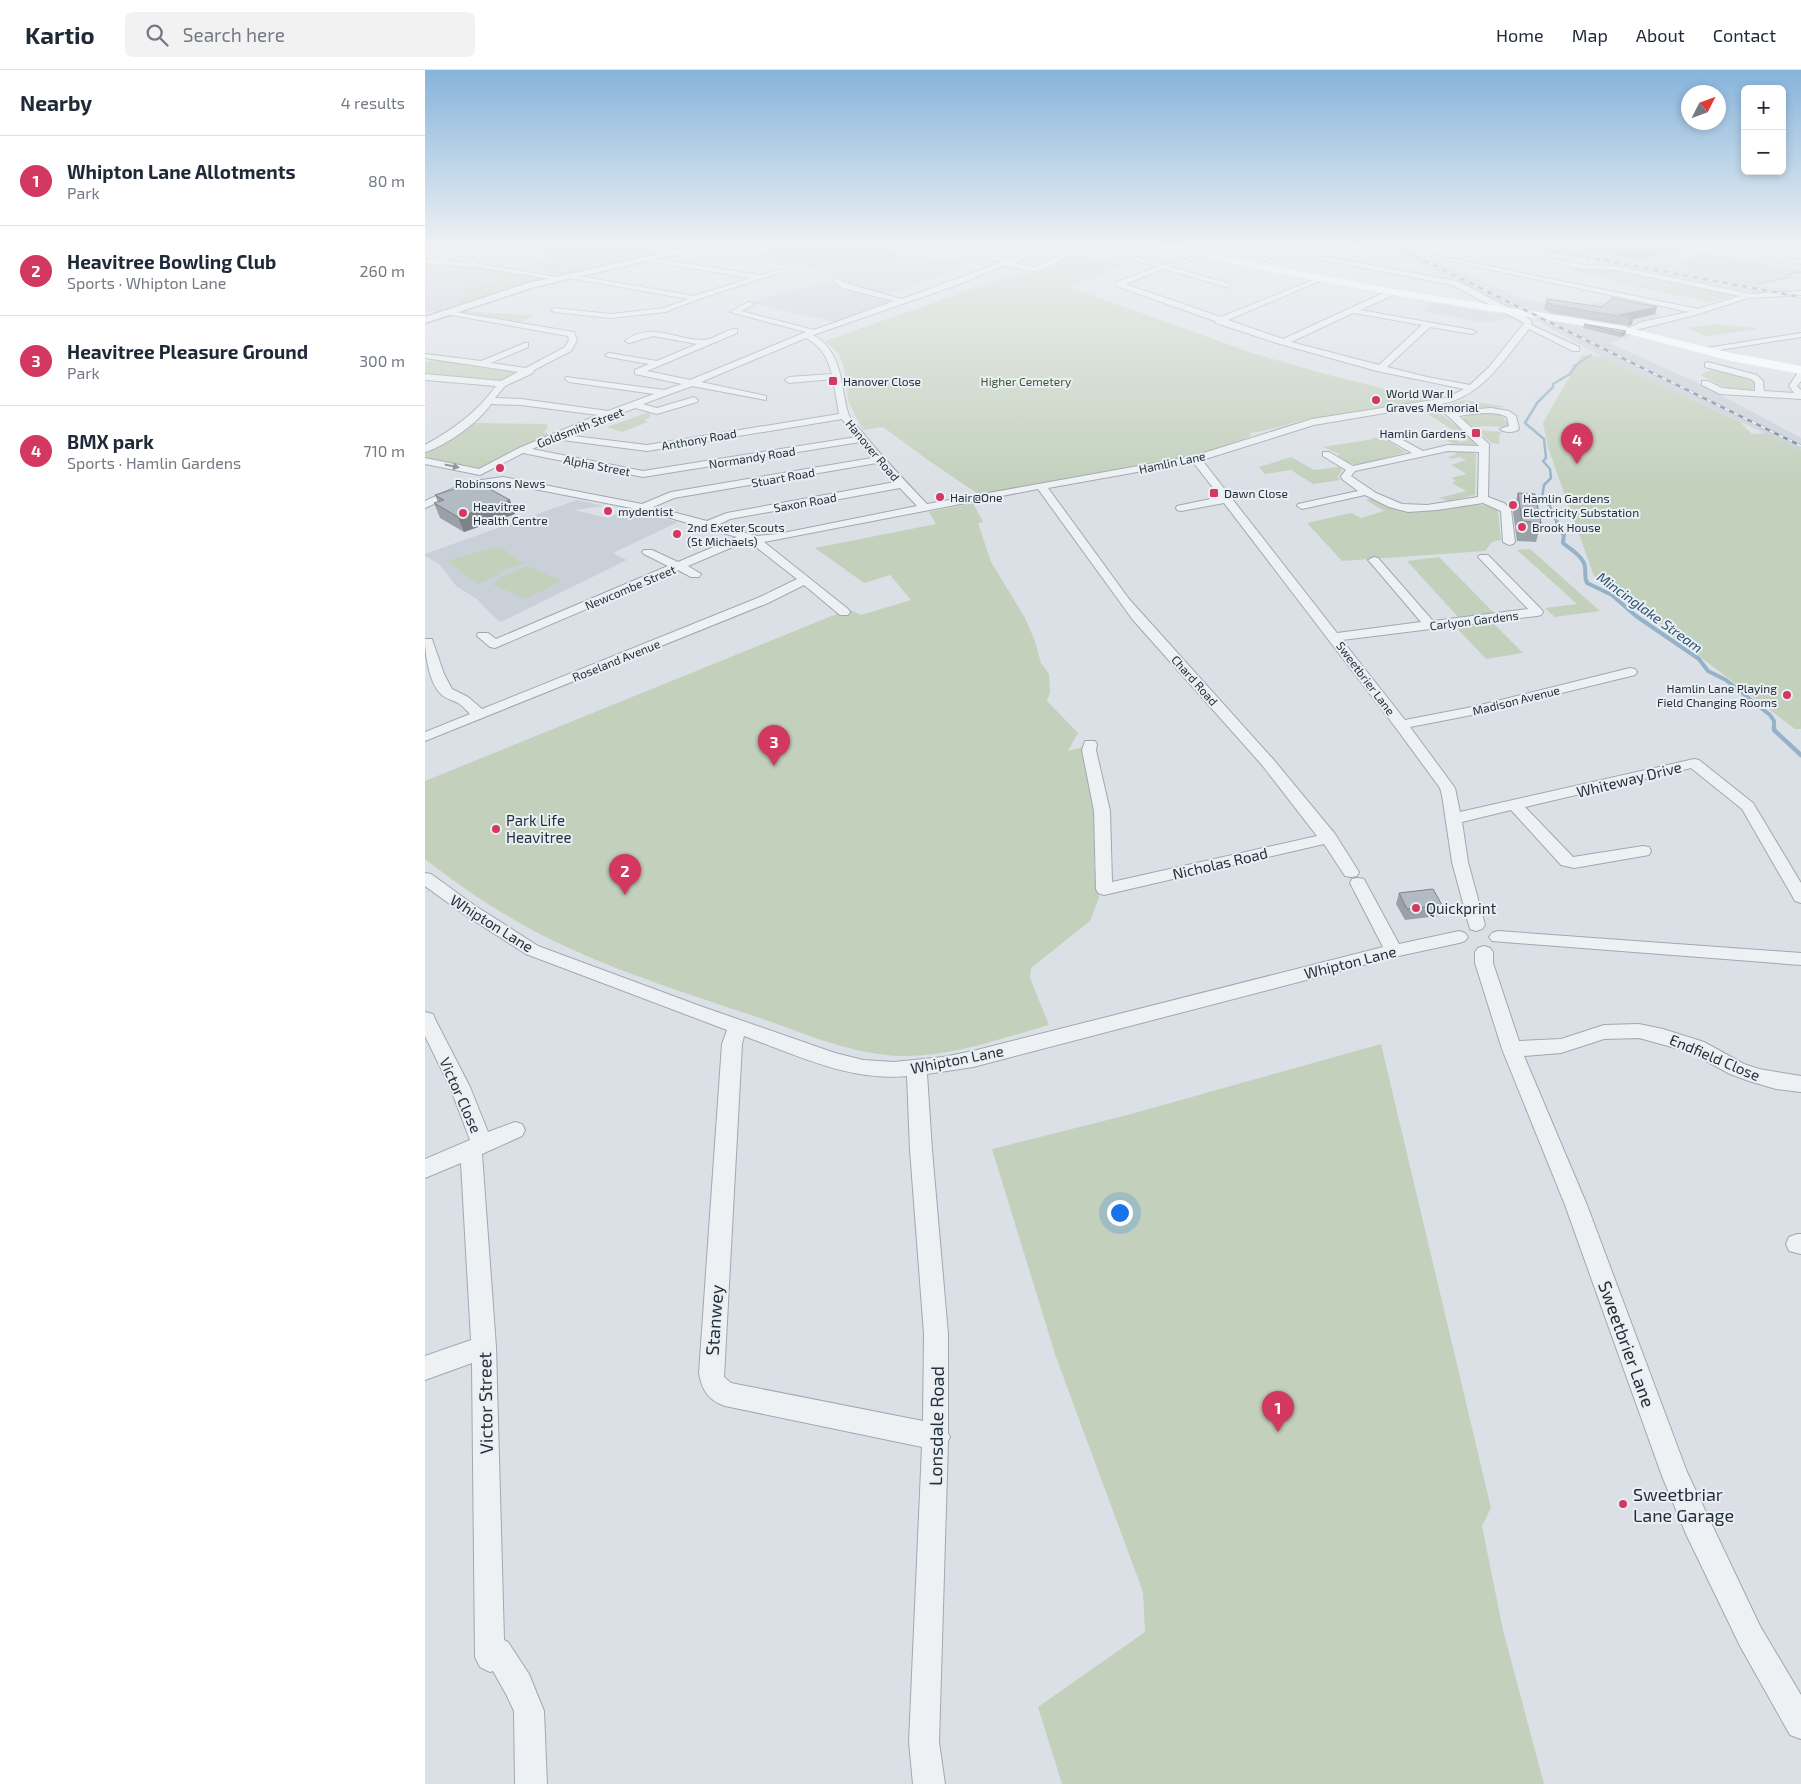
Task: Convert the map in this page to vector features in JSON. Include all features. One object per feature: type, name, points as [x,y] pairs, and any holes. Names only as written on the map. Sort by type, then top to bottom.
[{"type":"main road","points":[[1600,325],[1631,330],[1707,350],[1801,370]]},
{"type":"street","points":[[425,449],[467,422],[503,384],[571,347],[573,340],[571,334],[526,325]]},
{"type":"street","points":[[548,329],[557,325]]},
{"type":"street","points":[[781,325],[810,333]]},
{"type":"street","name":"Goldsmith Street","points":[[482,477],[522,450],[553,436],[635,406],[833,325]]},
{"type":"street","points":[[1234,325],[1283,342],[1380,369],[1426,380],[1473,388]]},
{"type":"street","points":[[1283,342],[1322,325]]},
{"type":"street","points":[[1380,369],[1427,325],[1472,332]]},
{"type":"street","points":[[1631,330],[1641,325]]},
{"type":"street","points":[[1527,326],[1537,329],[1576,349]]},
{"type":"street","name":"Hamlin Lane","points":[[753,538],[778,537],[1041,486],[1197,459],[1312,422],[1455,398],[1483,380],[1527,326]]},
{"type":"street","points":[[734,331],[637,372],[763,398]]},
{"type":"street","name":"Hanover Road","points":[[810,333],[830,355],[837,376],[844,416],[879,460],[925,508]]},
{"type":"street","points":[[629,341],[653,334],[706,343]]},
{"type":"street","points":[[1707,350],[1801,335]]},
{"type":"street","points":[[482,364],[525,345]]},
{"type":"street","points":[[609,355],[655,363]]},
{"type":"street","points":[[425,356],[530,371]]},
{"type":"street","points":[[425,361],[436,357]]},
{"type":"street","points":[[1708,365],[1754,377],[1759,381],[1760,393]]},
{"type":"street","points":[[1800,394],[1793,386],[1801,374]]},
{"type":"street","points":[[789,380],[837,376]]},
{"type":"street","points":[[425,377],[503,384]]},
{"type":"street","points":[[569,379],[665,394]]},
{"type":"street","points":[[1705,383],[1720,391],[1800,394]]},
{"type":"street","points":[[491,398],[612,415]]},
{"type":"street","points":[[635,406],[657,411],[694,400]]},
{"type":"street","points":[[1434,403],[1451,414],[1484,444],[1483,499]]},
{"type":"street","points":[[1451,414],[1488,411],[1505,412],[1511,416],[1514,429],[1505,429]]},
{"type":"street","name":"Anthony Road","points":[[553,436],[647,448],[844,416]]},
{"type":"street","points":[[1385,434],[1422,454]]},
{"type":"street","name":"Normandy Road","points":[[643,474],[861,439]]},
{"type":"street","points":[[1484,449],[1457,447],[1352,469],[1346,476],[1347,479],[1366,492],[1400,507],[1461,504],[1483,499],[1500,505],[1506,510],[1509,542]]},
{"type":"street","name":"Alpha Street","points":[[522,450],[643,474]]},
{"type":"street","points":[[1326,454],[1352,469]]},
{"type":"street","name":"Sweetbrier Lane","points":[[1197,459],[1447,788],[1460,862],[1476,924]]},
{"type":"street","name":"Stuart Road","points":[[643,508],[666,497],[879,460]]},
{"type":"street","points":[[425,461],[482,477],[514,481],[643,508],[710,524],[753,538],[760,546],[844,612]]},
{"type":"street","points":[[675,469],[686,494]]},
{"type":"street","points":[[425,505],[482,477]]},
{"type":"street","name":"Saxon Road","points":[[710,524],[727,516],[902,484]]},
{"type":"street","name":"Chard Road","points":[[1041,486],[1070,522],[1137,617],[1267,761],[1329,838],[1354,877],[1394,951]]},
{"type":"street","points":[[1301,506],[1366,492]]},
{"type":"street","points":[[1181,508],[1229,499]]},
{"type":"street","name":"Newcombe Street","points":[[483,636],[495,644],[679,566],[753,538]]},
{"type":"street","points":[[648,552],[695,574]]},
{"type":"street","name":"Carlyon Gardens","points":[[1334,637],[1537,612],[1484,557]]},
{"type":"street","points":[[1374,560],[1430,625]]},
{"type":"street","name":"Roseland Avenue","points":[[425,737],[764,600],[805,580]]},
{"type":"street","points":[[427,648],[446,692],[463,700],[480,715]]},
{"type":"street","name":"Madison Avenue","points":[[1401,725],[1472,711],[1631,672]]},
{"type":"street","name":"Nicholas Road","points":[[1091,744],[1089,750],[1102,811],[1104,889],[1329,838]]},
{"type":"street","name":"Whiteway Drive","points":[[1453,819],[1694,764],[1748,806],[1801,897]]},
{"type":"street","points":[[1516,806],[1567,861],[1574,863],[1643,852]]},
{"type":"street","name":"Whipton Lane","points":[[425,878],[468,909],[532,950],[738,1027],[833,1060],[863,1068],[895,1070],[973,1058],[1394,951],[1459,938]]},
{"type":"street","points":[[1491,945],[1490,929],[1476,924],[1465,926],[1461,929],[1459,938],[1465,946],[1491,945],[1801,959]]},
{"type":"street","name":"Sweetbrier Lane","points":[[1491,945],[1483,963],[1512,1048],[1577,1206],[1675,1476],[1750,1636],[1801,1724]]},
{"type":"street","name":"Victor Close","points":[[426,1019],[460,1086],[477,1146]]},
{"type":"street","name":"Stanwey","points":[[738,1027],[732,1044],[711,1373],[713,1384],[725,1394],[937,1437]]},
{"type":"street","name":"Endfield Close","points":[[1512,1048],[1561,1046],[1604,1032],[1639,1032],[1663,1036],[1697,1047],[1755,1076],[1801,1084]]},
{"type":"street","name":"Lonsdale Road","points":[[917,1068],[921,1150],[936,1334],[937,1437],[924,1742],[929,1784]]},
{"type":"street","points":[[425,1169],[515,1130]]},
{"type":"street","name":"Victor Street","points":[[477,1146],[494,1654],[518,1685],[529,1711],[531,1784]]},
{"type":"street","points":[[425,1368],[484,1346]]},
{"type":"shaded area","points":[[1545,325],[1578,325],[1633,335],[1609,343],[1696,382],[1801,438],[1801,450],[1602,357]]},
{"type":"shaded area","points":[[577,500],[604,506],[574,510],[608,518],[624,510],[678,522],[613,553],[627,560],[501,622],[477,599],[456,586],[439,564],[425,556],[425,554]]},
{"type":"green space","name":"Higher Cemetery","points":[[870,325],[1174,325],[1252,353],[1325,374],[1430,400],[1308,419],[1250,433],[1251,436],[1196,457],[978,494],[883,427],[863,430],[848,401],[843,364],[838,353],[825,341]]},
{"type":"green space","points":[[1724,325],[1757,329],[1707,336],[1687,328]]},
{"type":"green space","points":[[1582,355],[1602,357],[1740,422],[1752,434],[1766,433],[1801,450],[1801,729],[1795,729],[1594,576],[1548,448],[1543,423]]},
{"type":"green space","points":[[433,360],[521,372],[499,383],[425,374],[425,363]]},
{"type":"green space","points":[[1715,368],[1752,378],[1756,384],[1752,390],[1727,388],[1700,375]]},
{"type":"green space","points":[[1464,400],[1507,407],[1457,411],[1447,405]]},
{"type":"green space","points":[[1418,408],[1433,408],[1475,440],[1475,445],[1453,444],[1446,440],[1453,439],[1461,442],[1469,440]]},
{"type":"green space","points":[[649,412],[651,417],[644,420],[648,422],[622,432],[607,427]]},
{"type":"green space","points":[[1497,412],[1510,425],[1509,427],[1480,426],[1479,430],[1503,432],[1500,433],[1499,444],[1492,443],[1464,420],[1464,417],[1468,415]]},
{"type":"green space","points":[[472,423],[546,424],[548,427],[544,433],[549,434],[476,469],[425,458],[425,452]]},
{"type":"green space","points":[[1372,437],[1388,441],[1406,452],[1361,465],[1351,464],[1338,456],[1339,454],[1323,447],[1373,439]]},
{"type":"green space","points":[[1450,450],[1476,454],[1475,495],[1448,501],[1439,498],[1466,491],[1452,483],[1456,481],[1451,478],[1467,474],[1451,465],[1466,460],[1459,457],[1452,459],[1448,457],[1457,454]]},
{"type":"green space","points":[[1291,457],[1314,470],[1339,467],[1342,470],[1338,476],[1340,480],[1313,484],[1291,470],[1265,474],[1259,467]]},
{"type":"green space","points":[[1374,498],[1406,512],[1428,511],[1466,505],[1489,506],[1498,510],[1501,540],[1492,542],[1485,551],[1342,561],[1307,523],[1351,513],[1361,518],[1384,511],[1366,500]]},
{"type":"green space","points":[[973,503],[983,522],[978,523],[991,562],[1024,616],[1035,641],[1041,663],[1049,674],[1050,692],[1047,701],[1078,733],[1068,751],[1083,747],[1094,818],[1094,866],[1099,898],[1090,921],[1031,968],[1030,978],[1049,1025],[977,1046],[939,1053],[902,1056],[865,1052],[810,1036],[662,985],[615,968],[569,948],[494,908],[425,859],[425,781],[839,613],[851,610],[861,615],[911,600],[890,575],[864,583],[815,548],[936,524],[929,512]]},
{"type":"green space","points":[[499,546],[523,563],[497,573],[499,575],[478,584],[447,561]]},
{"type":"green space","points":[[1530,549],[1600,611],[1555,617],[1545,608],[1577,604],[1517,550]]},
{"type":"green space","points":[[1439,557],[1495,614],[1459,618],[1407,561]]},
{"type":"green space","points":[[528,566],[562,581],[526,599],[493,585],[499,578]]},
{"type":"green space","points":[[1491,621],[1523,653],[1486,659],[1455,626]]},
{"type":"green space","points":[[1381,1044],[1491,1508],[1482,1526],[1503,1630],[1544,1784],[1062,1784],[1038,1707],[1145,1632],[1143,1592],[1056,1357],[992,1149],[1131,1114]]},
{"type":"building","points":[[1588,325],[1626,331],[1621,333]]},
{"type":"building","points":[[477,482],[510,500],[458,517],[434,503],[444,500],[435,495]]},
{"type":"building","points":[[1518,493],[1535,494],[1541,523],[1522,521]]},
{"type":"building","points":[[1433,889],[1442,905],[1407,909],[1399,893]]},
{"type":"waterway","name":"Mincinglake Stream","points":[[1574,366],[1591,355]]},
{"type":"waterway","name":"Mincinglake Stream","points":[[1557,523],[1550,506],[1542,498],[1544,485],[1551,478],[1550,469],[1543,461],[1546,458],[1544,439],[1525,423],[1537,403],[1553,387],[1553,384],[1570,374],[1576,365]]},
{"type":"waterway","name":"Mincinglake Stream","points":[[1557,522],[1561,532],[1564,534],[1563,543],[1584,563],[1587,583],[1612,595],[1636,616],[1699,659],[1708,671],[1726,680],[1770,715],[1774,721],[1774,730],[1801,755]]},
{"type":"railway","points":[[1555,325],[1801,446]]},
{"type":"place","name":"Hanover Close","points":[[833,381]]},
{"type":"place","name":"World War II Graves Memorial","points":[[1376,400]]},
{"type":"place","name":"Hamlin Gardens","points":[[1476,433]]},
{"type":"place","name":"BMX park","points":[[1577,464]]},
{"type":"place","name":"Robinsons News","points":[[500,468]]},
{"type":"place","name":"Dawn Close","points":[[1214,493]]},
{"type":"place","name":"Hair@One","points":[[940,497]]},
{"type":"place","name":"Hamlin Gardens Electricity Substation","points":[[1513,505]]},
{"type":"place","name":"mydentist","points":[[608,511]]},
{"type":"place","name":"Heavitree Health Centre","points":[[463,513]]},
{"type":"place","name":"Brook House","points":[[1522,527]]},
{"type":"place","name":"2nd Exeter Scouts (St Michaels)","points":[[677,534]]},
{"type":"place","name":"Hamlin Lane Playing Field Changing Rooms","points":[[1787,695]]},
{"type":"place","name":"Heavitree Pleasure Ground","points":[[774,766]]},
{"type":"place","name":"Park Life Heavitree","points":[[496,829]]},
{"type":"place","name":"Heavitree Bowling Club","points":[[625,895]]},
{"type":"place","name":"Quickprint","points":[[1416,908]]},
{"type":"place","name":"Whipton Lane Allotments","points":[[1278,1432]]},
{"type":"place","name":"Sweetbriar Lane Garage","points":[[1623,1504]]}]
